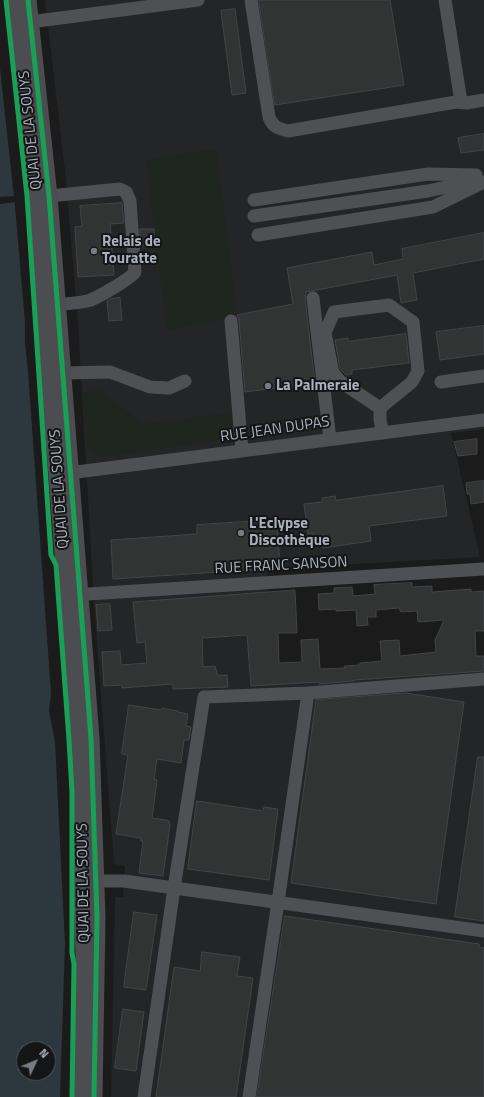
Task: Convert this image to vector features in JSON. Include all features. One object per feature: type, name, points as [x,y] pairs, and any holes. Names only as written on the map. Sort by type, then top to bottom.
[{"type":"main road","name":"QUAI DE LA SOUYS","points":[[13,0],[24,22]]},
{"type":"main road","name":"QUAI DE LA SOUYS","points":[[28,0],[24,22],[27,110],[41,196],[51,305],[73,594],[77,739],[89,881],[97,952],[94,1097]]},
{"type":"main road","name":"QUAI DE LA SOUYS","points":[[51,305],[64,373],[64,473]]},
{"type":"main road","name":"QUAI DE LA SOUYS","points":[[79,1097],[84,956],[89,881]]},
{"type":"street","points":[[24,22],[198,0]]},
{"type":"street","points":[[251,0],[268,117],[271,124],[278,128],[288,131],[448,103],[484,100]]},
{"type":"street","points":[[445,0],[461,102]]},
{"type":"street","points":[[254,200],[428,174],[484,175]]},
{"type":"street","points":[[254,216],[428,191],[484,178]]},
{"type":"street","points":[[258,235],[433,207],[484,182]]},
{"type":"street","points":[[41,196],[120,188],[126,192],[130,201],[135,272],[133,276],[88,301],[51,305]]},
{"type":"street","points":[[313,298],[330,439]]},
{"type":"street","points":[[389,305],[413,322],[418,371],[412,382],[380,408],[341,382],[333,373],[325,333],[334,312],[389,305]]},
{"type":"street","points":[[231,321],[242,451]]},
{"type":"street","points":[[64,373],[110,372],[150,387],[169,388],[185,381]]},
{"type":"street","points":[[441,382],[484,376]]},
{"type":"street","points":[[380,408],[382,433]]},
{"type":"street","name":"RUE JEAN DUPAS","points":[[64,473],[484,420]]},
{"type":"street","name":"RUE FRANC SANSON","points":[[73,594],[484,569]]},
{"type":"street","points":[[144,1097],[174,888],[204,697],[308,693],[484,679]]},
{"type":"street","points":[[249,1097],[308,693]]},
{"type":"street","name":"QUAI DE LA SOUYS","points":[[89,881],[124,881],[484,930]]},
{"type":"shaded area","points":[[45,0],[484,0],[484,429],[451,433],[480,557],[267,569],[275,679],[484,666],[484,1097],[111,1097],[115,897],[123,897],[125,866],[114,864],[94,604],[78,322],[65,171]]},
{"type":"shaded area","points":[[0,68],[15,206],[25,323],[25,342],[51,693],[49,711],[55,741],[65,944],[60,1097],[0,1097]]},
{"type":"shaded area","points":[[216,149],[237,315],[167,331],[146,160]]},
{"type":"shaded area","points":[[100,390],[143,424],[231,413],[233,439],[100,457],[90,450],[84,439],[82,393]]},
{"type":"pier","points":[[16,196],[16,202],[0,204],[0,197]]},
{"type":"building","points":[[259,0],[390,0],[404,85],[275,105]]},
{"type":"building","points":[[235,9],[246,93],[232,95],[221,11]]},
{"type":"building","points":[[484,134],[484,150],[461,153],[458,138]]},
{"type":"building","name":"Relais de Touratte","points":[[122,203],[124,223],[110,224],[114,275],[78,277],[75,227],[82,226],[80,206]]},
{"type":"building","points":[[140,229],[154,229],[154,245],[141,246]]},
{"type":"building","points":[[484,233],[484,259],[413,273],[417,300],[401,303],[397,275],[306,292],[305,299],[315,383],[245,392],[239,320],[237,315],[293,304],[287,268],[372,252],[374,265],[403,259],[402,249]]},
{"type":"building","points":[[120,298],[122,320],[109,321],[107,301],[110,299]]},
{"type":"building","points":[[484,326],[484,354],[440,360],[436,332]]},
{"type":"building","points":[[406,334],[409,363],[352,370],[352,374],[346,375],[340,369],[335,340],[348,338],[348,341]]},
{"type":"building","points":[[477,439],[477,454],[458,456],[454,442]]},
{"type":"building","points":[[484,481],[484,502],[471,504],[470,494],[467,494],[466,483]]},
{"type":"building","points":[[443,486],[447,516],[369,526],[371,541],[323,548],[322,541],[314,542],[313,533],[308,534],[304,504],[323,502],[322,498],[335,496],[336,500]]},
{"type":"building","points":[[277,520],[280,568],[113,579],[111,540],[197,534],[197,525]]},
{"type":"building","points":[[412,583],[412,587],[432,586],[432,592],[471,589],[471,592],[484,591],[484,631],[475,631],[476,656],[484,656],[484,671],[354,680],[319,684],[319,682],[251,686],[247,635],[202,638],[203,667],[215,666],[218,676],[227,675],[228,687],[173,689],[173,684],[122,688],[122,685],[104,686],[102,652],[120,651],[121,665],[147,663],[145,642],[137,643],[133,602],[295,590],[297,633],[278,633],[279,663],[302,662],[301,640],[318,639],[320,669],[345,668],[344,666],[382,661],[380,641],[399,640],[400,656],[436,652],[435,640],[444,620],[418,622],[417,611],[401,612],[399,608],[376,610],[376,617],[367,617],[368,625],[357,626],[356,610],[319,610],[318,594],[334,593],[334,588],[352,587],[353,596],[375,594],[374,585]]},
{"type":"building","points":[[110,604],[112,630],[98,631],[96,605]]},
{"type":"building","points":[[406,693],[464,702],[436,904],[291,883],[316,700]]},
{"type":"building","points":[[129,705],[161,710],[162,708],[188,714],[186,726],[191,727],[189,740],[184,740],[181,763],[157,759],[154,779],[157,780],[152,818],[169,821],[170,825],[163,876],[139,873],[143,841],[141,841],[141,838],[116,834],[128,755],[122,754]]},
{"type":"building","points":[[478,757],[484,757],[484,921],[455,917]]},
{"type":"building","points":[[197,801],[263,811],[264,807],[278,809],[269,880],[188,869]]},
{"type":"building","points":[[134,912],[157,915],[146,990],[124,987]]},
{"type":"building","points":[[285,916],[479,944],[479,947],[484,948],[484,1097],[257,1097]]},
{"type":"building","points":[[202,952],[240,957],[237,976],[253,978],[236,1097],[156,1097],[174,967],[200,971]]},
{"type":"building","points":[[123,1009],[144,1012],[136,1071],[115,1068]]},
{"type":"cycle path","points":[[6,0],[27,196],[51,555],[56,565],[69,740],[72,792],[72,953],[74,964],[72,1097]]},
{"type":"cycle path","points":[[28,0],[49,196],[91,738],[97,918],[94,1097]]},
{"type":"place","name":"Relais de Touratte","points":[[94,251]]},
{"type":"place","name":"La Palmeraie","points":[[268,386]]},
{"type":"place","name":"L'Eclypse Discothèque","points":[[241,533]]}]
